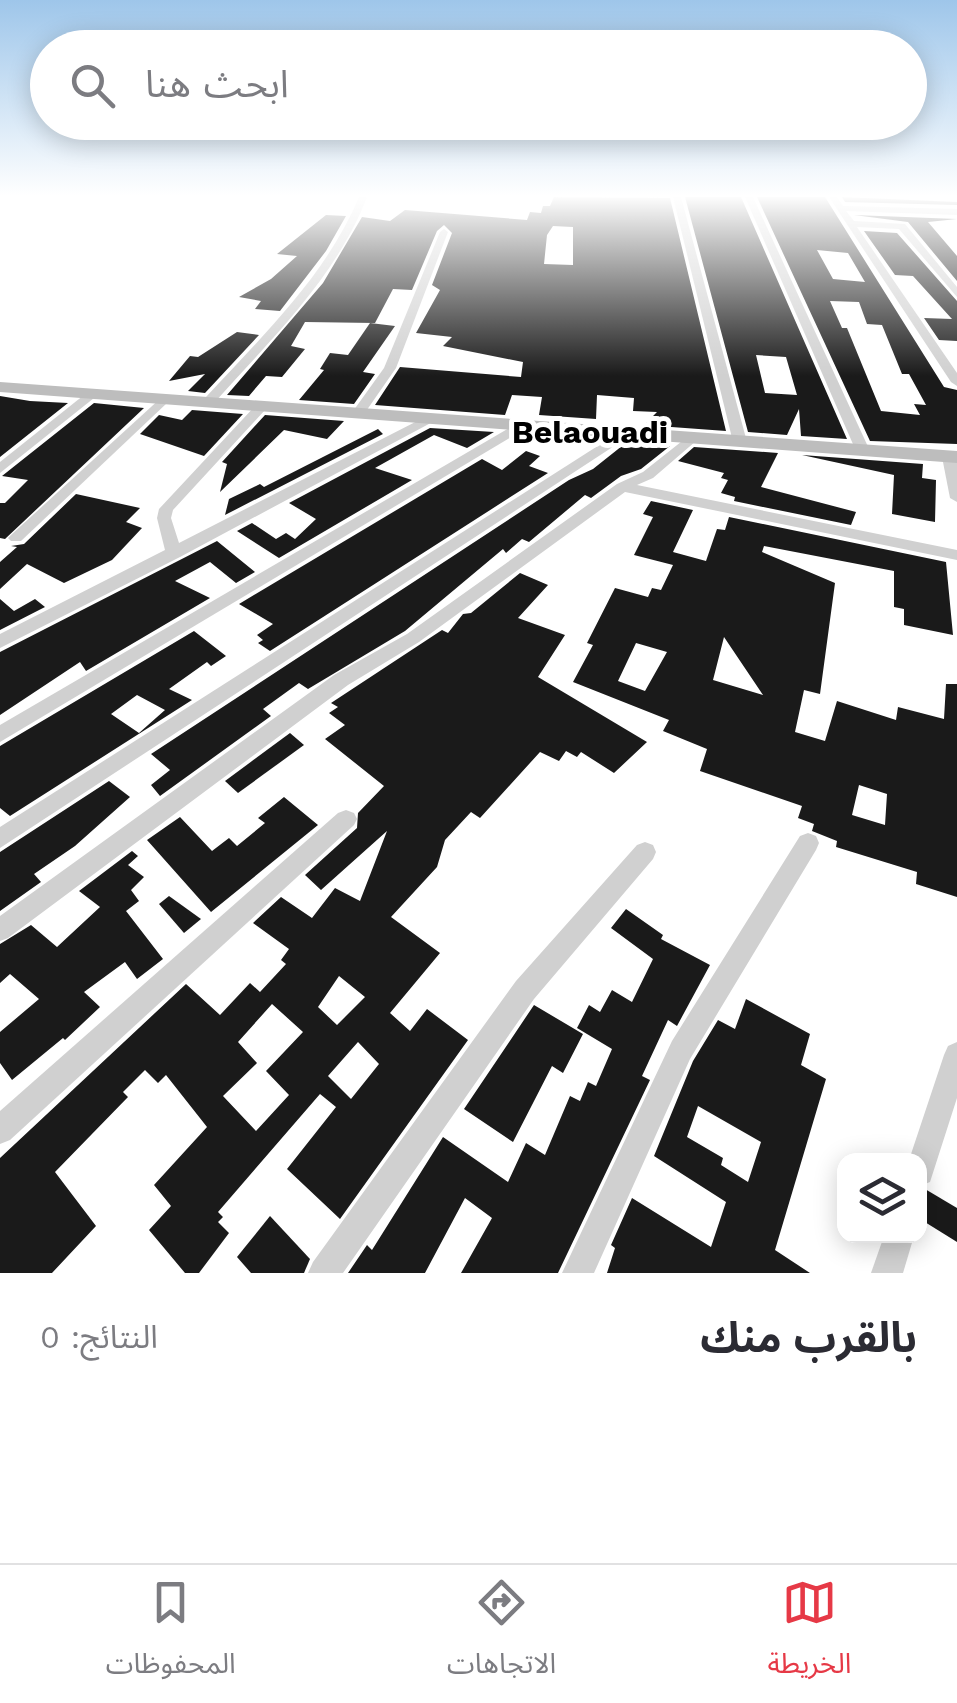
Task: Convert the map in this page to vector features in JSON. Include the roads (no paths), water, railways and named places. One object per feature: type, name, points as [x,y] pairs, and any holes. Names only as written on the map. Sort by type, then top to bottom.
[{"type":"main road","points":[[0,387],[629,430],[953,457]]},
{"type":"street","points":[[210,400],[296,303],[330,256]]},
{"type":"street","points":[[358,414],[390,368],[434,256]]},
{"type":"street","points":[[693,256],[740,442]]},
{"type":"street","points":[[776,256],[863,451]]},
{"type":"street","points":[[874,256],[957,382]]},
{"type":"street","points":[[927,256],[957,294]]},
{"type":"street","points":[[0,469],[93,394]]},
{"type":"street","points":[[16,538],[163,400]]},
{"type":"street","points":[[174,554],[164,518],[166,509],[261,407]]},
{"type":"street","points":[[0,642],[434,418]]},
{"type":"street","points":[[0,734],[523,424]]},
{"type":"street","points":[[0,839],[629,430]]},
{"type":"street","points":[[0,930],[341,680],[413,638],[622,487],[648,475],[691,438]]},
{"type":"street","points":[[953,457],[957,498]]},
{"type":"street","points":[[622,487],[957,554]]},
{"type":"street","points":[[0,1130],[346,819]]},
{"type":"street","points":[[578,1273],[682,1050],[808,842]]},
{"type":"street","points":[[324,1273],[524,990],[645,852]]},
{"type":"street","points":[[926,1153],[957,1054]]},
{"type":"street","points":[[888,1273],[898,1243]]},
{"type":"district","name":"Belaouadi","points":[[590,432]]}]
